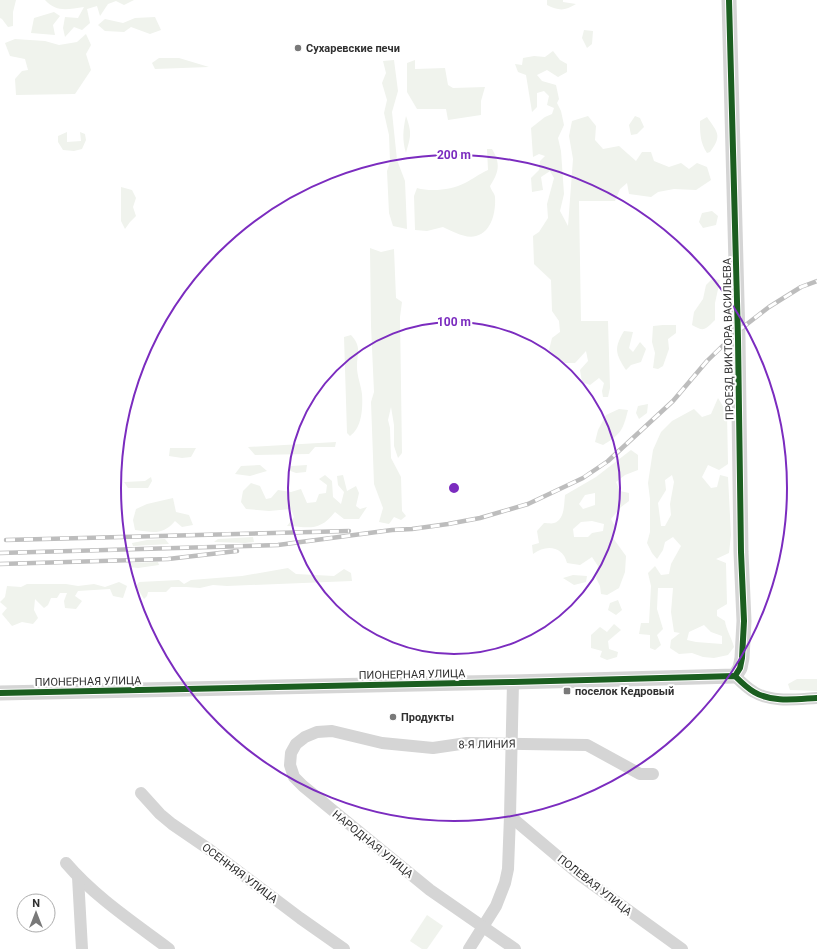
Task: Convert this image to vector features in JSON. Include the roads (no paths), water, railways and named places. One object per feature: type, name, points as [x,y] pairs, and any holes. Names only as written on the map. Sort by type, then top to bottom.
[{"type":"street","name":"ПРОЕЗД ВИКТОРА ВАСИЛЬЕВА","points":[[729,0],[738,331],[741,552],[744,621],[742,658],[735,676]]},
{"type":"street","name":"ПИОНЕРНАЯ УЛИЦА","points":[[0,693],[735,676]]},
{"type":"street","points":[[735,676],[755,693],[764,696],[782,699],[817,698]]},
{"type":"street","points":[[469,949],[502,894],[506,883],[510,816],[513,682]]},
{"type":"street","name":"8-Я ЛИНИЯ","points":[[296,744],[305,737],[317,732],[332,731],[382,743],[433,748],[467,742],[587,745],[640,774],[653,774]]},
{"type":"street","name":"НАРОДНАЯ УЛИЦА","points":[[296,744],[291,753],[290,765],[294,777],[303,786],[430,890],[484,926],[515,949]]},
{"type":"street","name":"ОСЕННЯЯ УЛИЦА","points":[[141,793],[160,814],[172,824],[210,850],[300,918],[344,949]]},
{"type":"street","name":"ПОЛЕВАЯ УЛИЦА","points":[[510,816],[581,876],[682,949]]},
{"type":"street","points":[[66,862],[78,877],[94,891],[169,949]]},
{"type":"street","points":[[78,877],[82,949]]},
{"type":"railway","points":[[0,553],[278,545],[448,524],[480,518],[528,504],[583,478],[608,461],[673,401],[707,361],[738,331],[769,307],[801,287],[817,281]]},
{"type":"railway","points":[[6,540],[349,531]]},
{"type":"railway","points":[[0,564],[168,559],[237,551]]},
{"type":"place","name":"Сухаревские печи","points":[[298,48]]},
{"type":"place","name":"поселок Кедровый","points":[[567,691]]},
{"type":"place","name":"Продукты","points":[[393,717]]}]
